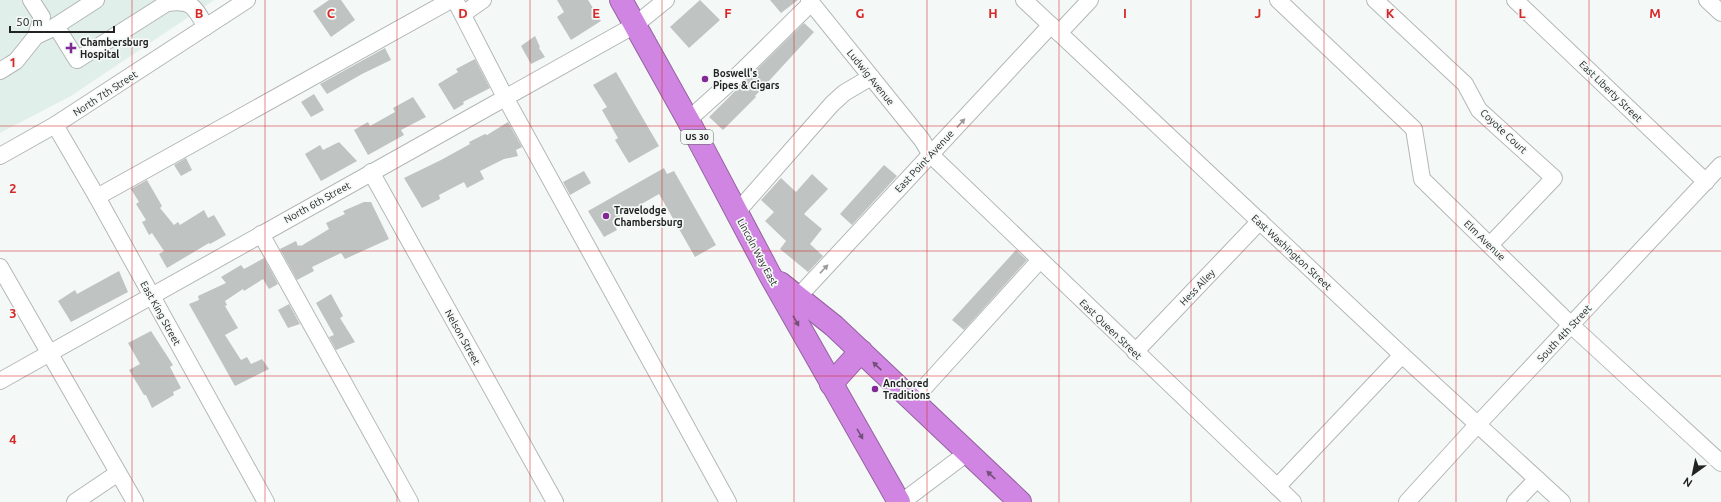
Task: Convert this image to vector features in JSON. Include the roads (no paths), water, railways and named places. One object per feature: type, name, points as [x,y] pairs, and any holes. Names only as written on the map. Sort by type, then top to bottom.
[{"type":"highway","name":"Lincoln Way East","points":[[621,0],[688,120],[770,275],[899,502]]},
{"type":"highway","name":"US 30","points":[[770,275],[834,326],[1020,502]]},
{"type":"highway","points":[[831,384],[861,351]]},
{"type":"street","points":[[0,71],[16,61],[36,36],[42,17],[31,0]]},
{"type":"street","points":[[36,36],[56,26],[96,0]]},
{"type":"street","name":"North 7th Street","points":[[0,156],[55,125],[247,0]]},
{"type":"street","points":[[97,196],[451,0]]},
{"type":"street","points":[[455,0],[505,97],[728,502]]},
{"type":"street","points":[[463,14],[483,0]]},
{"type":"street","name":"North 6th Street","points":[[0,381],[635,25],[666,0]]},
{"type":"street","name":"East Washington Street","points":[[1024,0],[1402,355],[1562,502]]},
{"type":"street","name":"East Point Avenue","points":[[798,297],[931,155],[1055,29],[1090,0]]},
{"type":"street","name":"Elm Avenue","points":[[1278,0],[1414,129],[1422,179],[1571,325],[1721,463]]},
{"type":"street","name":"Coyote Court","points":[[1375,0],[1465,84],[1479,110],[1554,178],[1490,245]]},
{"type":"street","name":"East Liberty Street","points":[[1515,0],[1706,182]]},
{"type":"street","points":[[1707,0],[1721,13]]},
{"type":"street","points":[[56,26],[77,60],[166,1],[181,1],[194,7],[206,27]]},
{"type":"street","points":[[688,120],[737,76],[810,1]]},
{"type":"street","name":"Ludwig Avenue","points":[[810,1],[922,140],[931,155]]},
{"type":"street","points":[[737,212],[832,104],[844,93],[871,77]]},
{"type":"street","name":"East King Street","points":[[55,125],[97,196],[266,502]]},
{"type":"street","name":"East Queen Street","points":[[931,155],[1293,502]]},
{"type":"street","name":"South 4th Street","points":[[1407,502],[1478,424],[1721,166]]},
{"type":"street","name":"Nelson Street","points":[[371,172],[555,502]]},
{"type":"street","name":"Hess Alley","points":[[1135,352],[1260,221]]},
{"type":"street","points":[[261,234],[410,502]]},
{"type":"street","points":[[913,400],[1040,260]]},
{"type":"street","points":[[0,267],[135,502]]},
{"type":"street","points":[[1276,487],[1402,355]]},
{"type":"street","points":[[902,502],[967,452]]},
{"type":"street","points":[[75,502],[118,473]]},
{"type":"street","points":[[1515,502],[1537,478]]},
{"type":"place","name":"Chambersburg Hospital","points":[[71,48]]},
{"type":"place","name":"Boswell's Pipes & Cigars","points":[[705,79]]},
{"type":"place","name":"Travelodge Chambersburg","points":[[606,216]]},
{"type":"place","name":"Anchored Traditions","points":[[875,389]]}]
